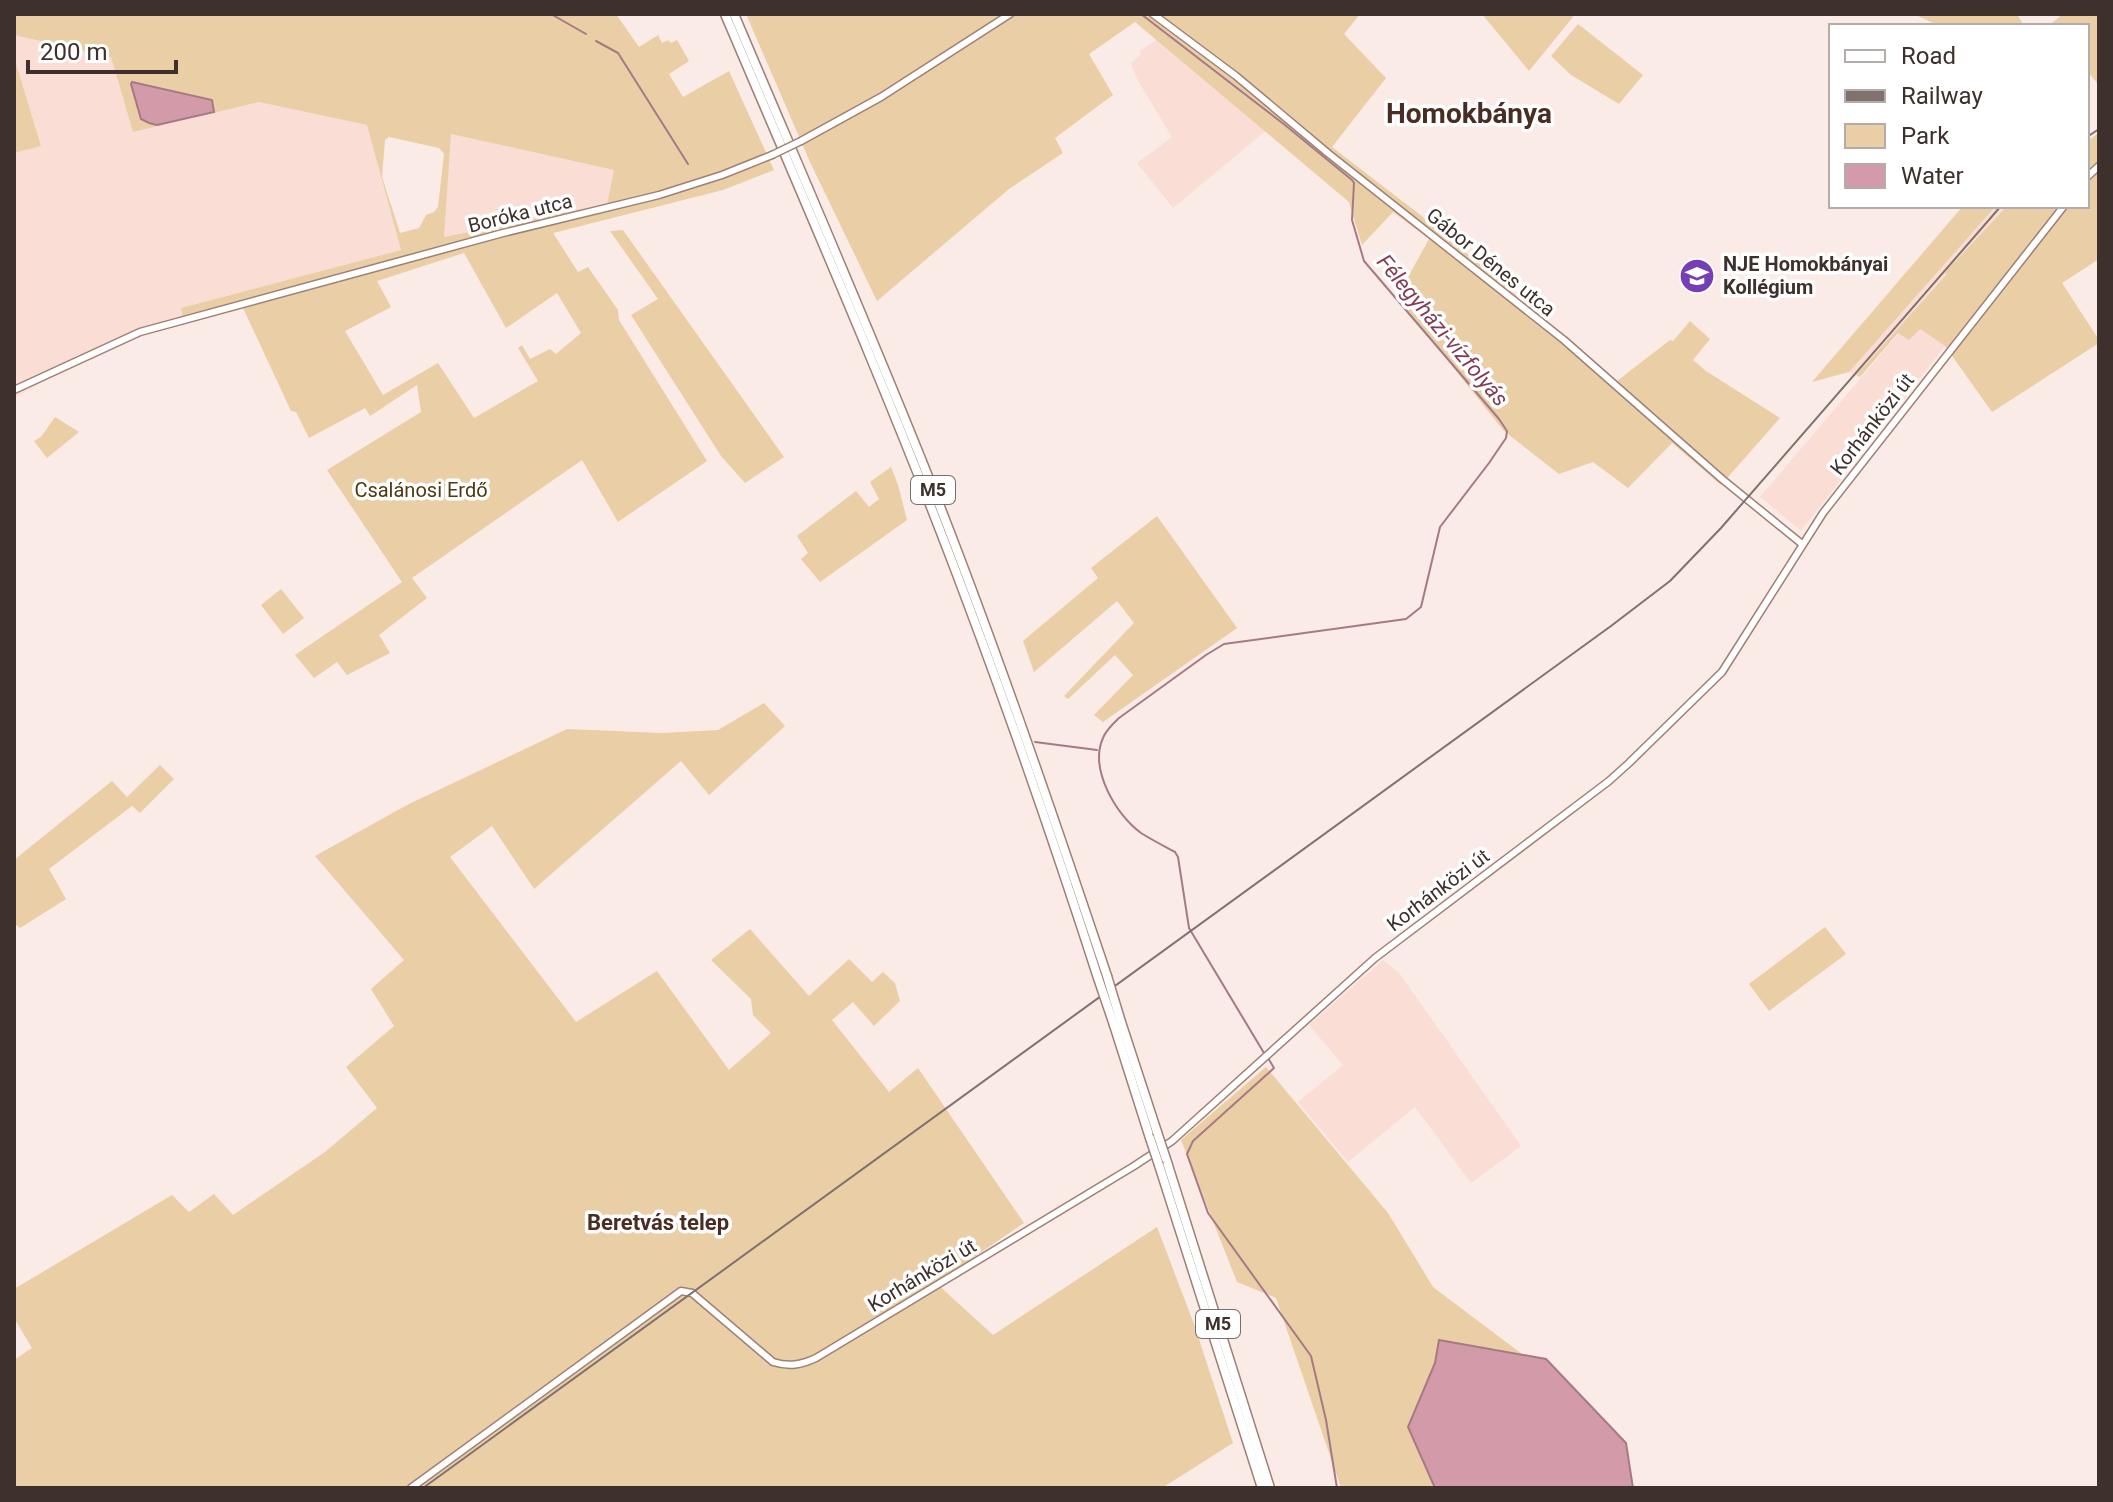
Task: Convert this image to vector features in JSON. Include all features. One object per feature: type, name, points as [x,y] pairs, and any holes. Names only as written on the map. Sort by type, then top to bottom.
[{"type":"highway","name":"M5","points":[[725,14],[848,303],[946,546],[1103,977]]},
{"type":"highway","name":"M5","points":[[734,14],[939,503],[1024,730],[1154,1135],[1262,1488]]},
{"type":"highway","name":"M5","points":[[1162,1162],[1270,1488]]},
{"type":"street","name":"Boróka utca","points":[[14,390],[140,332],[711,179],[772,155],[881,97],[1010,14]]},
{"type":"street","name":"Gábor Dénes utca","points":[[1153,14],[1236,76],[1329,154],[1564,340],[1722,479],[1802,544]]},
{"type":"street","name":"Korhánközi út","points":[[411,1488],[676,1294],[692,1293],[773,1362],[790,1366],[807,1362],[1150,1155],[1183,1132],[1375,958],[1609,781],[1722,672],[1823,513],[2062,208]]},
{"type":"shaded area","points":[[14,35],[111,57],[133,132],[259,102],[367,125],[401,250],[181,308],[184,323],[133,337],[14,398],[14,153],[41,146],[14,57]]},
{"type":"shaded area","points":[[1161,37],[1273,125],[1173,208],[1137,163],[1172,137],[1131,64],[1141,54],[1140,51]]},
{"type":"shaded area","points":[[451,134],[614,170],[607,204],[443,237]]},
{"type":"shaded area","points":[[1994,208],[2005,208],[1856,375],[1849,372]]},
{"type":"shaded area","points":[[1919,329],[1945,346],[1801,531],[1760,497],[1899,333]]},
{"type":"shaded area","points":[[1383,960],[1400,974],[1521,1146],[1471,1183],[1415,1107],[1348,1162],[1298,1102],[1343,1065],[1309,1025]]},
{"type":"green space","name":"Csalánosi Erdő","points":[[14,14],[616,14],[639,47],[658,35],[662,43],[677,40],[689,61],[669,74],[683,97],[729,71],[774,170],[723,190],[553,233],[578,272],[588,267],[618,310],[619,320],[707,461],[618,522],[582,460],[412,578],[427,598],[379,635],[390,653],[347,675],[337,662],[314,678],[295,655],[402,582],[327,470],[421,412],[417,385],[370,416],[365,408],[309,438],[296,412],[291,411],[243,308],[184,323],[181,308],[401,250],[367,125],[259,102],[133,132],[111,57],[14,35]],"holes":[[[451,134],[614,170],[607,204],[444,237]],[[389,137],[439,148],[444,154],[438,207],[426,215],[419,228],[400,233],[382,177],[385,140]],[[464,253],[506,328],[557,293],[581,333],[556,354],[550,349],[530,359],[522,345],[518,348],[538,381],[474,418],[438,363],[383,395],[345,331],[391,307],[377,281]]]},
{"type":"green space","points":[[746,14],[1360,14],[1344,34],[1386,78],[1332,147],[1436,227],[1617,381],[1670,340],[1673,341],[1690,321],[1710,339],[1693,360],[1780,418],[1721,485],[1672,443],[1628,488],[1593,462],[1559,474],[1504,431],[1397,297],[1429,239],[1393,212],[1362,245],[1349,202],[1135,22],[1089,54],[1113,95],[1055,138],[1063,153],[1009,189],[877,301],[810,162]]},
{"type":"green space","points":[[1482,14],[1570,14],[1573,17],[1529,71]]},
{"type":"green space","points":[[1914,14],[2017,14],[2023,24],[1935,24]]},
{"type":"green space","points":[[2063,14],[2099,14],[2099,85],[2089,73],[2089,24],[2050,24]]},
{"type":"green space","points":[[1578,24],[1643,75],[1619,104],[1571,75],[1551,56]]},
{"type":"green space","points":[[14,57],[41,146],[14,153]]},
{"type":"green space","points":[[2099,133],[2099,259],[2062,283],[2099,343],[1992,412],[1945,346],[1920,329],[1909,340],[1898,333],[1860,377],[1856,375],[2005,208],[2089,208],[2089,140]]},
{"type":"green space","points":[[1961,208],[1994,208],[1849,372],[1812,382]]},
{"type":"green space","points":[[623,230],[784,457],[745,483],[721,456],[631,315],[658,299],[610,231]]},
{"type":"green space","points":[[55,417],[79,432],[47,458],[34,441],[41,437]]},
{"type":"green space","points":[[891,467],[907,520],[820,582],[801,559],[808,553],[797,536],[856,491],[869,507],[879,499],[870,482]]},
{"type":"green space","points":[[1157,516],[1237,628],[1103,722],[1094,715],[1133,675],[1115,655],[1068,699],[1064,696],[1134,623],[1117,601],[1034,672],[1023,641],[1098,578],[1091,568]]},
{"type":"green space","points":[[281,589],[304,618],[283,634],[261,605]]},
{"type":"green space","points":[[764,703],[785,726],[709,795],[681,761],[534,889],[492,826],[450,857],[576,1022],[657,971],[729,1070],[771,1033],[753,1015],[751,999],[711,960],[750,929],[809,996],[849,959],[872,982],[883,972],[895,983],[900,1001],[874,1026],[853,1002],[832,1020],[889,1092],[918,1068],[1024,1223],[936,1283],[993,1335],[1157,1227],[1194,1324],[1233,1443],[1162,1488],[14,1488],[14,1360],[32,1348],[14,1318],[14,1289],[172,1195],[189,1212],[214,1194],[233,1215],[325,1152],[377,1108],[346,1067],[394,1026],[371,989],[404,960],[315,856],[407,805],[567,729],[662,733],[718,730]]},
{"type":"green space","points":[[160,765],[174,779],[140,813],[132,806],[49,869],[66,899],[20,928],[14,923],[14,860],[112,781],[127,797]]},
{"type":"green space","points":[[1825,927],[1846,954],[1769,1011],[1749,984]]},
{"type":"green space","points":[[1266,1067],[1388,1213],[1433,1287],[1554,1378],[1613,1488],[1341,1488],[1276,1298],[1237,1282],[1181,1140]]},
{"type":"water","points":[[132,82],[212,100],[214,112],[157,125],[149,123],[141,119]]},
{"type":"water","points":[[1439,1340],[1546,1359],[1626,1443],[1633,1488],[1435,1488],[1408,1427],[1435,1363]]},
{"type":"waterway","points":[[551,14],[586,34]]},
{"type":"waterway","name":"Félegyházi-vízfolyás","points":[[1141,14],[1352,180],[1352,220],[1364,261],[1507,431],[1506,438],[1489,463],[1440,527],[1421,607],[1406,619],[1224,644],[1119,718],[1103,738],[1100,763],[1107,790],[1132,825],[1178,857],[1189,928],[1264,1053]]},
{"type":"waterway","points":[[596,41],[618,53],[688,164]]},
{"type":"waterway","points":[[1035,742],[1097,750]]},
{"type":"waterway","name":"Félegyházi-vízfolyás","points":[[1268,1058],[1274,1068],[1193,1141],[1187,1154],[1208,1213],[1311,1356],[1337,1488]]},
{"type":"railway","points":[[2089,136],[2099,129]]},
{"type":"railway","points":[[423,1488],[1670,581],[1721,528],[1999,208]]},
{"type":"place","name":"NJE Homokbányai Kollégium","points":[[1697,276]]},
{"type":"district","name":"Homokbánya","points":[[1469,113]]},
{"type":"district","name":"Beretvás telep","points":[[658,1222]]}]
